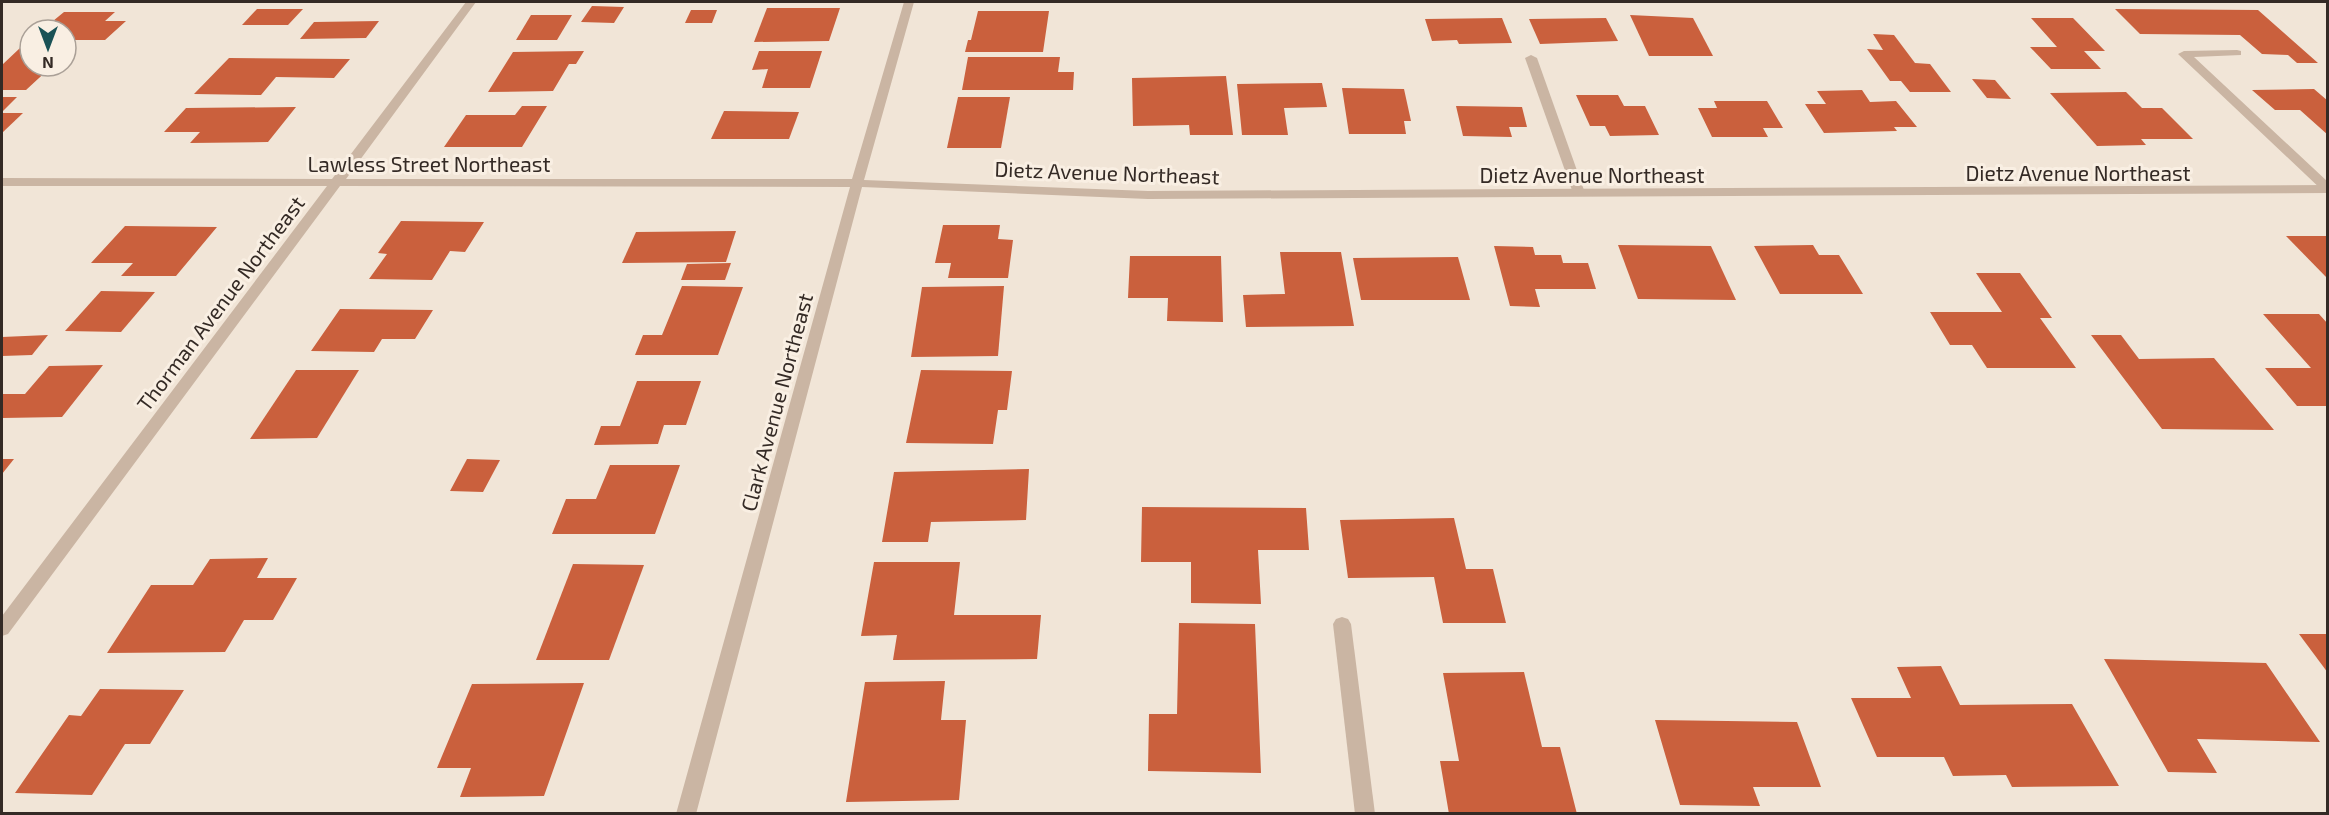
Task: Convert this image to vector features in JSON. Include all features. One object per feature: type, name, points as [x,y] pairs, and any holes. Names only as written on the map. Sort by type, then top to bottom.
[{"type":"street","name":"Thorman Avenue Northeast","points":[[2,629],[471,2]]},
{"type":"street","name":"Clark Avenue Northeast","points":[[686,813],[857,183],[909,2]]},
{"type":"street","points":[[2237,53],[2184,54],[2328,189]]},
{"type":"street","points":[[1531,58],[1580,193]]},
{"type":"street","name":"Lawless Street Northeast","points":[[2,182],[857,183]]},
{"type":"street","name":"Dietz Avenue Northeast","points":[[857,183],[1148,195],[2328,189]]},
{"type":"street","points":[[1341,624],[1365,813]]},
{"type":"building","points":[[592,6],[624,7],[614,23],[581,22]]},
{"type":"building","points":[[767,8],[840,8],[829,41],[754,42]]},
{"type":"building","points":[[257,9],[303,9],[288,25],[242,25]]},
{"type":"building","points":[[2115,9],[2258,10],[2318,63],[2297,63],[2288,55],[2262,54],[2240,35],[2140,34]]},
{"type":"building","points":[[691,10],[717,10],[712,23],[685,23]]},
{"type":"building","points":[[978,11],[1049,11],[1043,52],[965,52],[968,40],[971,40]]},
{"type":"building","points":[[64,12],[115,12],[105,21],[126,21],[105,40],[78,40],[78,18],[57,18]]},
{"type":"building","points":[[531,15],[572,15],[557,40],[516,40]]},
{"type":"building","points":[[1630,15],[1693,18],[1713,56],[1649,56]]},
{"type":"building","points":[[1502,18],[1512,43],[1459,44],[1457,40],[1432,41],[1425,19]]},
{"type":"building","points":[[1606,18],[1618,41],[1540,44],[1529,19]]},
{"type":"building","points":[[2031,18],[2073,18],[2105,51],[2084,51],[2101,69],[2051,69],[2030,47],[2057,47]]},
{"type":"building","points":[[379,21],[366,38],[300,39],[314,22]]},
{"type":"building","points":[[1873,34],[1894,35],[1915,63],[1930,64],[1951,92],[1910,92],[1901,81],[1890,81],[1867,49],[1883,50]]},
{"type":"building","points":[[18,50],[18,78],[39,78],[26,90],[2,90],[2,65]]},
{"type":"building","points":[[584,51],[576,64],[569,64],[553,91],[488,92],[513,52]]},
{"type":"building","points":[[759,51],[822,51],[810,88],[762,88],[768,69],[752,70]]},
{"type":"building","points":[[968,57],[1060,57],[1058,72],[1074,72],[1073,90],[962,90]]},
{"type":"building","points":[[229,58],[350,59],[334,78],[276,77],[261,95],[194,94]]},
{"type":"building","points":[[1226,76],[1233,135],[1190,135],[1189,125],[1133,126],[1132,78]]},
{"type":"building","points":[[1972,79],[1995,80],[2011,99],[1987,98]]},
{"type":"building","points":[[1322,83],[1327,107],[1284,108],[1288,135],[1242,135],[1237,84]]},
{"type":"building","points":[[1342,88],[1404,89],[1411,121],[1404,121],[1406,134],[1349,134]]},
{"type":"building","points":[[2314,89],[2328,101],[2328,135],[2300,110],[2275,110],[2252,90]]},
{"type":"building","points":[[1862,90],[1870,102],[1896,101],[1917,127],[1894,127],[1897,131],[1824,133],[1805,104],[1826,104],[1817,91]]},
{"type":"building","points":[[2126,92],[2142,108],[2162,108],[2193,139],[2141,139],[2146,145],[2097,146],[2050,93]]},
{"type":"building","points":[[1576,95],[1618,95],[1624,106],[1645,106],[1659,135],[1610,136],[1605,126],[1590,126]]},
{"type":"building","points":[[2,97],[17,97],[2,112]]},
{"type":"building","points":[[958,97],[1010,97],[1001,148],[947,148]]},
{"type":"building","points":[[1714,101],[1767,101],[1783,128],[1763,128],[1768,137],[1712,137],[1698,108],[1717,108]]},
{"type":"building","points":[[522,106],[547,106],[522,147],[444,147],[466,115],[515,115]]},
{"type":"building","points":[[1456,106],[1522,107],[1527,127],[1509,127],[1512,137],[1463,136]]},
{"type":"building","points":[[296,107],[268,142],[190,143],[200,132],[164,132],[186,108]]},
{"type":"building","points":[[724,111],[799,112],[789,139],[711,139]]},
{"type":"building","points":[[2,113],[23,113],[2,133]]},
{"type":"building","points":[[401,221],[484,222],[465,252],[450,251],[432,280],[369,279],[387,254],[378,253]]},
{"type":"building","points":[[943,225],[1000,225],[998,239],[1013,240],[1008,278],[948,278],[951,263],[935,263]]},
{"type":"building","points":[[125,226],[217,227],[176,276],[121,276],[133,263],[91,263]]},
{"type":"building","points":[[736,231],[726,262],[622,263],[636,232]]},
{"type":"building","points":[[2286,236],[2328,236],[2328,279]]},
{"type":"building","points":[[1618,245],[1711,246],[1736,300],[1638,299]]},
{"type":"building","points":[[1813,245],[1819,255],[1839,255],[1863,294],[1780,294],[1754,246]]},
{"type":"building","points":[[1494,246],[1533,247],[1535,255],[1561,255],[1563,263],[1588,263],[1596,289],[1535,289],[1540,307],[1510,306]]},
{"type":"building","points":[[1280,252],[1341,252],[1354,326],[1246,327],[1243,295],[1285,294]]},
{"type":"building","points":[[1130,256],[1221,256],[1223,322],[1167,321],[1168,298],[1128,298]]},
{"type":"building","points":[[1458,257],[1470,300],[1361,300],[1353,258]]},
{"type":"building","points":[[731,263],[725,280],[681,280],[687,264]]},
{"type":"building","points":[[1976,273],[2020,273],[2052,318],[2040,318],[2076,368],[1987,368],[1972,345],[1950,345],[1930,312],[2002,312]]},
{"type":"building","points":[[682,286],[743,287],[718,355],[635,355],[643,335],[662,335]]},
{"type":"building","points":[[1004,286],[998,356],[911,357],[922,287]]},
{"type":"building","points":[[101,291],[155,292],[121,332],[65,331]]},
{"type":"building","points":[[340,309],[433,310],[415,339],[382,339],[374,352],[311,351]]},
{"type":"building","points":[[2263,314],[2319,314],[2328,324],[2328,406],[2297,406],[2265,368],[2311,368]]},
{"type":"building","points":[[48,335],[32,355],[2,356],[2,337]]},
{"type":"building","points":[[2091,335],[2121,335],[2139,359],[2214,358],[2274,430],[2162,429]]},
{"type":"building","points":[[103,365],[62,417],[2,418],[2,394],[25,394],[49,366]]},
{"type":"building","points":[[296,370],[359,370],[317,438],[250,439]]},
{"type":"building","points":[[921,370],[1012,371],[1007,410],[998,410],[993,444],[906,443]]},
{"type":"building","points":[[637,381],[701,381],[686,425],[664,425],[658,444],[594,445],[601,426],[620,426]]},
{"type":"building","points":[[2,459],[14,459],[2,474]]},
{"type":"building","points":[[467,459],[500,460],[483,492],[450,491]]},
{"type":"building","points":[[610,465],[680,465],[655,534],[552,534],[566,499],[596,499]]},
{"type":"building","points":[[1029,469],[1026,520],[931,522],[928,542],[882,542],[894,472]]},
{"type":"building","points":[[1142,507],[1306,508],[1309,550],[1258,550],[1261,604],[1191,603],[1191,562],[1141,562]]},
{"type":"building","points":[[1454,518],[1466,569],[1493,569],[1506,623],[1443,623],[1434,577],[1348,578],[1340,520]]},
{"type":"building","points":[[268,558],[257,578],[297,578],[273,620],[244,620],[225,652],[107,653],[151,585],[193,585],[210,559]]},
{"type":"building","points":[[874,562],[960,562],[954,615],[1041,615],[1037,659],[893,660],[897,635],[861,636]]},
{"type":"building","points":[[573,564],[644,565],[609,660],[536,660]]},
{"type":"building","points":[[1179,623],[1255,624],[1261,773],[1148,771],[1149,714],[1177,714]]},
{"type":"building","points":[[2299,634],[2328,634],[2328,673]]},
{"type":"building","points":[[2104,659],[2266,663],[2320,742],[2197,739],[2217,773],[2168,772]]},
{"type":"building","points":[[1941,666],[1960,705],[2072,704],[2119,786],[2012,787],[2006,775],[1953,776],[1944,757],[1877,757],[1851,698],[1911,698],[1897,667]]},
{"type":"building","points":[[1524,672],[1542,747],[1560,747],[1577,814],[1449,814],[1440,761],[1459,761],[1443,673]]},
{"type":"building","points":[[945,681],[941,720],[966,720],[959,800],[846,802],[865,682]]},
{"type":"building","points":[[584,683],[544,796],[460,797],[471,768],[437,768],[472,684]]},
{"type":"building","points":[[100,689],[184,690],[150,744],[125,744],[92,795],[15,793],[69,715],[81,716]]},
{"type":"building","points":[[1655,720],[1797,722],[1821,787],[1753,787],[1760,806],[1680,805]]}]
